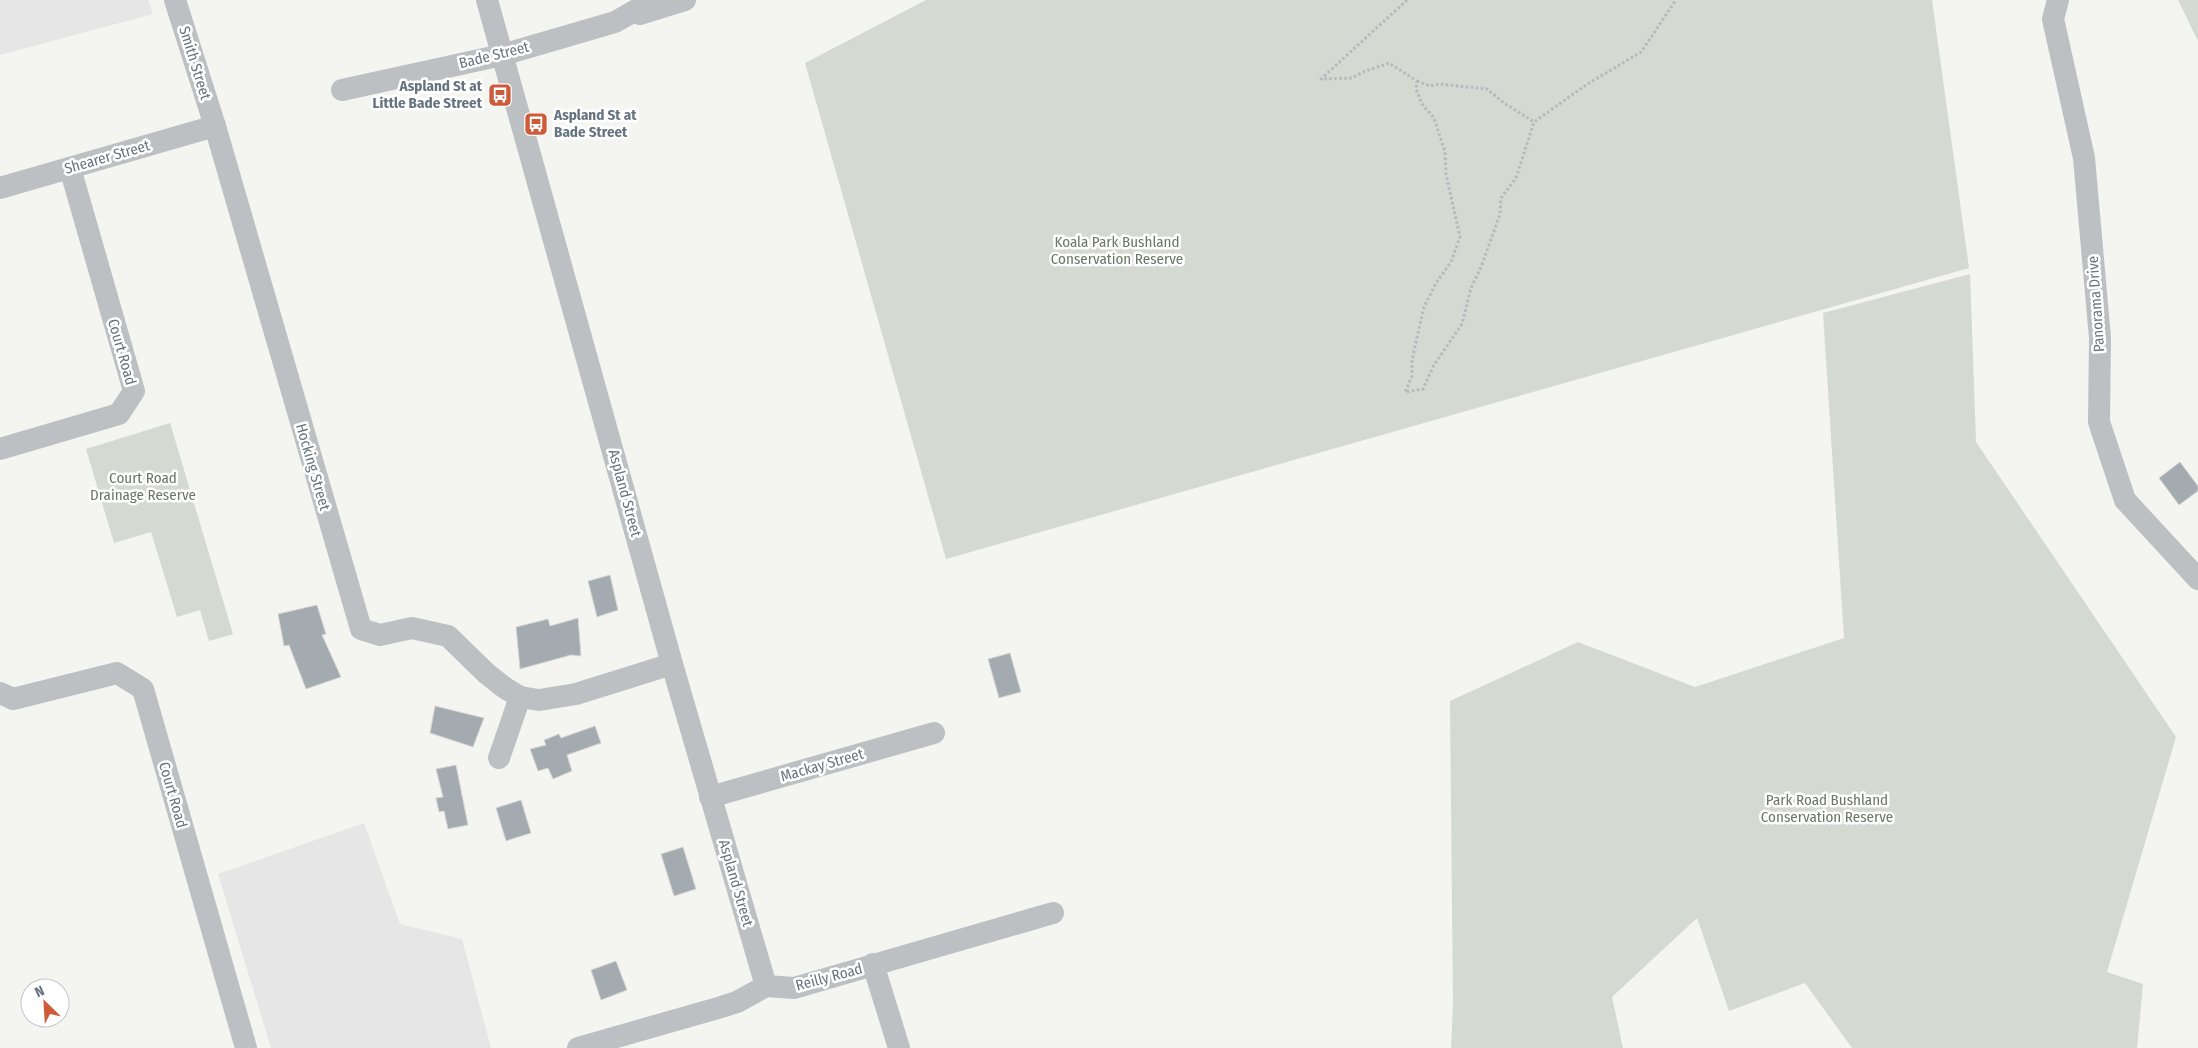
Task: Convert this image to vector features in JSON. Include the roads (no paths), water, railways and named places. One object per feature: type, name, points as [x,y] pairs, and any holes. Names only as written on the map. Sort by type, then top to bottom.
[{"type":"street","name":"Smith Street","points":[[175,0],[214,126]]},
{"type":"street","name":"Aspland Street","points":[[488,0],[672,664],[766,986]]},
{"type":"street","name":"Bade Street","points":[[615,22],[654,0]]},
{"type":"street","name":"Bade Street","points":[[342,90],[502,55],[685,0]]},
{"type":"street","name":"Panorama Drive","points":[[2058,0],[2053,19],[2084,158],[2100,338],[2099,422],[2125,500],[2198,579]]},
{"type":"street","name":"Shearer Street","points":[[0,188],[214,126]]},
{"type":"street","name":"Hocking Street","points":[[214,126],[361,629],[380,635],[412,628],[448,636],[486,673],[520,697]]},
{"type":"street","name":"Court Road","points":[[0,448],[119,414],[134,391],[70,168]]},
{"type":"street","points":[[499,758],[520,697],[539,700],[576,694],[672,664]]},
{"type":"street","name":"Court Road","points":[[0,693],[13,699],[117,673],[143,689],[246,1048]]},
{"type":"street","name":"Mackay Street","points":[[710,797],[934,733]]},
{"type":"street","name":"Reilly Road","points":[[766,986],[794,988],[1053,913]]},
{"type":"street","points":[[873,964],[899,1048]]},
{"type":"street","points":[[578,1048],[737,1002],[766,986]]},
{"type":"place","name":"Aspland St at Little Bade Street","points":[[500,95]]},
{"type":"place","name":"Aspland St at Bade Street","points":[[536,124]]},
{"type":"park label","name":"Koala Park Bushland Conservation Reserve","points":[[1117,250]]},
{"type":"park label","name":"Court Road Drainage Reserve","points":[[143,486]]},
{"type":"park label","name":"Park Road Bushland Conservation Reserve","points":[[1827,808]]}]
